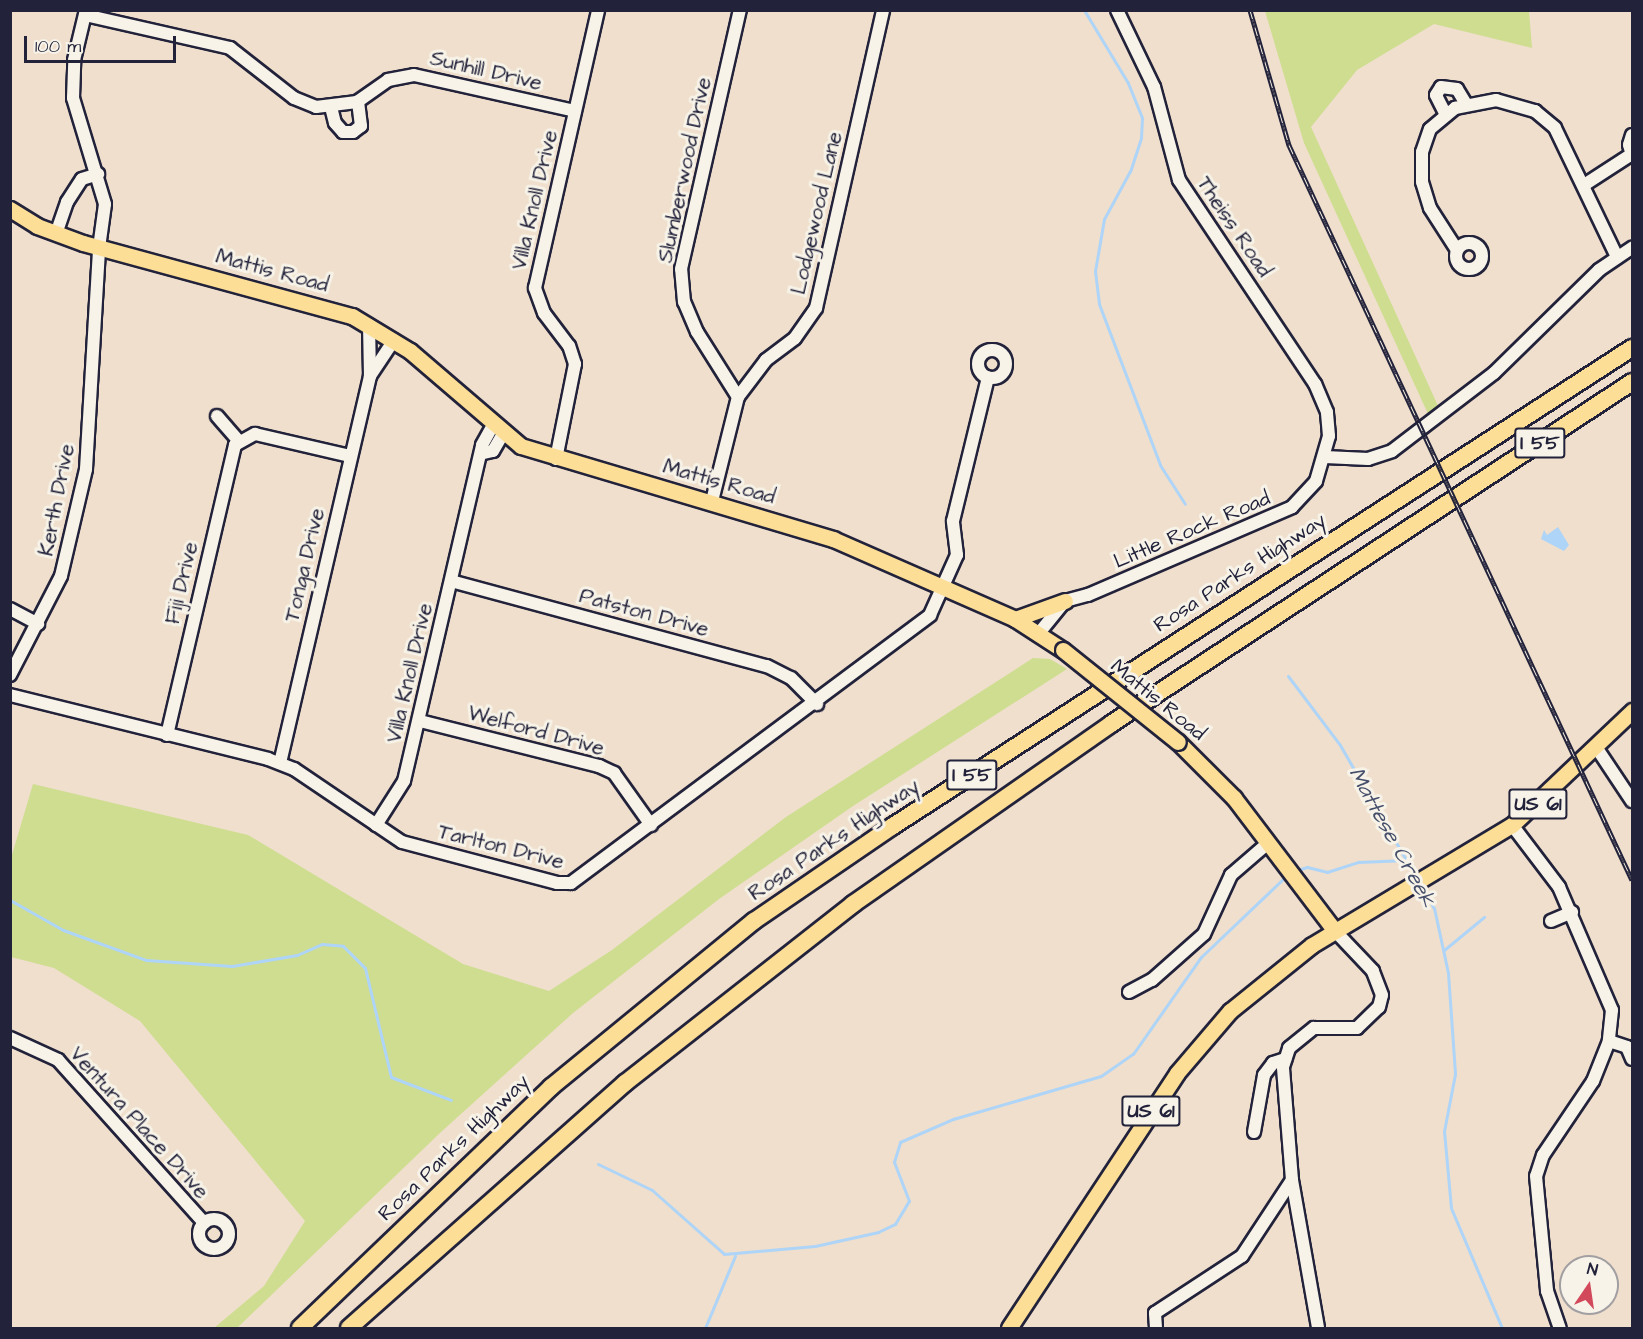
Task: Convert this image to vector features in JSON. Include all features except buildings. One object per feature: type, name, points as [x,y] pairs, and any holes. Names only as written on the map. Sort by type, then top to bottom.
[{"type":"highway","name":"Rosa Parks Highway","points":[[300,1329],[551,1087],[754,921],[883,832],[1632,348]]},
{"type":"highway","name":"I 55","points":[[349,1329],[607,1098],[853,904],[1092,736],[1632,382]]},
{"type":"main road","name":"Mattis Road","points":[[10,209],[56,234],[99,248],[329,307],[369,325],[394,340],[498,429],[556,459],[712,501],[833,539],[1015,619],[1063,650],[1178,742],[1220,782],[1335,931]]},
{"type":"main road","points":[[1015,619],[1065,601]]},
{"type":"main road","name":"US 61","points":[[1009,1329],[1193,1051],[1249,993],[1335,931],[1512,825],[1632,711]]},
{"type":"street","name":"Villa Knoll Drive","points":[[556,459],[575,364],[544,313],[535,288],[598,10]]},
{"type":"street","name":"Slumberwood Drive","points":[[738,397],[697,332],[684,302],[681,269],[740,10]]},
{"type":"street","name":"Lodgewood Lane","points":[[712,501],[738,397],[766,360],[795,338],[816,308],[883,10]]},
{"type":"street","name":"Theiss Road","points":[[1117,10],[1154,87],[1169,150],[1185,193],[1323,400],[1329,424],[1325,457]]},
{"type":"street","name":"Sunhill Drive","points":[[86,13],[230,48],[294,98],[331,107],[358,101],[388,80],[414,75],[575,111]]},
{"type":"street","name":"Kerth Drive","points":[[10,675],[61,576],[85,482],[99,248],[105,204],[98,174],[73,98],[74,60],[86,13]]},
{"type":"street","points":[[1446,115],[1436,95],[1441,87],[1457,89],[1466,104]]},
{"type":"street","points":[[331,107],[335,123],[344,132],[353,132],[361,126],[358,101]]},
{"type":"street","points":[[1456,250],[1430,208],[1422,182],[1425,141],[1446,115],[1466,104],[1506,101],[1535,111],[1555,128],[1617,257]]},
{"type":"street","points":[[1584,185],[1632,154],[1632,135]]},
{"type":"street","points":[[56,234],[67,202],[82,179],[98,174]]},
{"type":"street","points":[[1325,457],[1368,459],[1392,451],[1494,373],[1617,257],[1632,248]]},
{"type":"street","name":"Tonga Drive","points":[[280,763],[370,376],[369,325]]},
{"type":"street","name":"Tonga Drive","points":[[370,376],[394,340]]},
{"type":"street","name":"Tarlton Drive","points":[[10,695],[280,763],[402,842],[564,884],[651,825],[924,622],[946,588],[957,555],[953,521],[988,377]]},
{"type":"street","points":[[216,416],[238,440],[255,434],[350,456]]},
{"type":"street","name":"Villa Knoll Drive","points":[[376,825],[404,781],[484,453],[493,451],[498,429]]},
{"type":"street","name":"Fiji Drive","points":[[167,735],[238,440]]},
{"type":"street","name":"Little Rock Road","points":[[1065,601],[1088,596],[1281,514],[1309,491],[1325,457]]},
{"type":"street","name":"Patston Drive","points":[[451,581],[767,666],[790,678],[816,704]]},
{"type":"street","points":[[1039,633],[1065,601]]},
{"type":"street","points":[[10,609],[38,624]]},
{"type":"street","name":"Welford Drive","points":[[420,721],[599,766],[614,773],[651,825]]},
{"type":"street","points":[[1596,747],[1632,801]]},
{"type":"street","points":[[1512,825],[1551,872],[1572,912],[1610,1003],[1609,1041],[1593,1081],[1543,1155],[1536,1176],[1547,1291],[1560,1329]]},
{"type":"street","points":[[1129,992],[1152,980],[1204,934],[1232,875],[1268,843]]},
{"type":"street","points":[[1551,921],[1572,912]]},
{"type":"street","points":[[1318,1329],[1292,1180],[1285,1059],[1295,1040],[1314,1028],[1357,1028],[1379,1007],[1381,984],[1335,931]]},
{"type":"street","name":"Ventura Place Drive","points":[[10,1038],[58,1060],[204,1223]]},
{"type":"street","points":[[1609,1041],[1627,1047],[1632,1059]]},
{"type":"street","points":[[1254,1132],[1264,1075],[1273,1063],[1285,1059]]},
{"type":"street","points":[[1156,1329],[1155,1313],[1242,1256],[1292,1180]]},
{"type":"green space","points":[[1265,11],[1529,11],[1532,48],[1434,24],[1357,70],[1311,127],[1439,408],[1429,416],[1304,143]]},
{"type":"green space","points":[[1033,658],[1050,659],[1067,669],[853,806],[719,899],[573,1013],[441,1132],[237,1328],[214,1328],[264,1286],[305,1221],[140,1021],[54,968],[11,957],[11,858],[33,784],[248,835],[463,964],[549,991],[612,950],[786,817]]},
{"type":"water","points":[[1558,527],[1569,545],[1564,551],[1541,539],[1544,530],[1547,535]]},
{"type":"waterway","points":[[1084,10],[1128,83],[1142,118],[1141,138],[1130,171],[1104,219],[1095,271],[1099,304],[1160,465],[1185,504]]},
{"type":"waterway","name":"Mattese Creek","points":[[1288,676],[1340,745],[1416,877]]},
{"type":"waterway","points":[[1294,871],[1307,867],[1327,872],[1358,862],[1407,860]]},
{"type":"waterway","points":[[598,1164],[652,1190],[724,1254],[815,1246],[878,1232],[895,1224],[909,1201],[894,1162],[900,1142],[953,1119],[1101,1076],[1133,1054],[1201,957],[1286,876]]},
{"type":"waterway","name":"Mattese Creek","points":[[1421,885],[1434,908],[1448,973],[1455,1074],[1444,1131],[1451,1208],[1502,1328]]},
{"type":"waterway","points":[[10,900],[63,930],[146,960],[232,966],[297,955],[322,944],[343,946],[365,968],[391,1077],[451,1100]]},
{"type":"waterway","points":[[1444,950],[1484,917]]},
{"type":"waterway","points":[[705,1328],[735,1256]]},
{"type":"railway","points":[[1250,10],[1289,145],[1632,880]]}]
